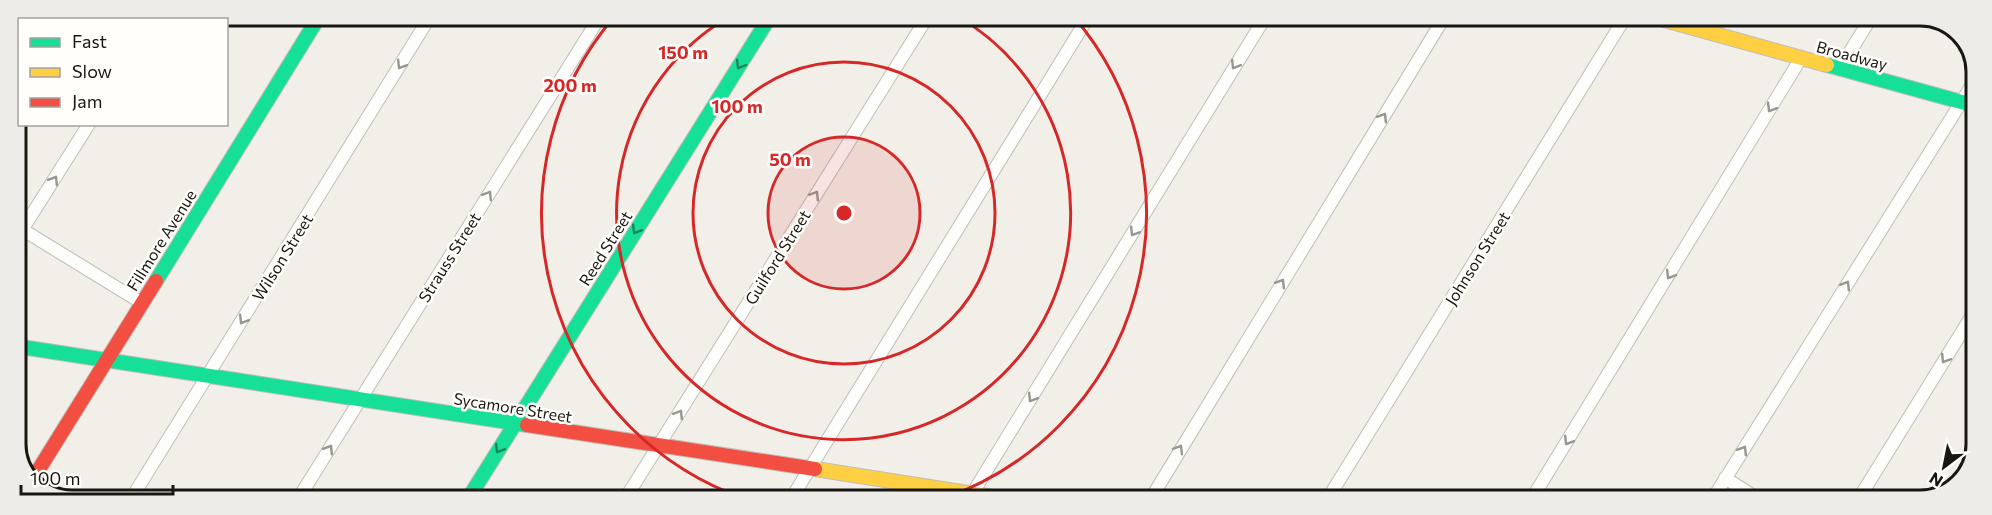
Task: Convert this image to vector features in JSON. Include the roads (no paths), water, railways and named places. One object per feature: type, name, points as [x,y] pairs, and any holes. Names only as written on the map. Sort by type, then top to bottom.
[{"type":"street","name":"Fillmore Avenue","points":[[36,473],[313,26]]},
{"type":"street","name":"Wilson Street","points":[[138,490],[424,26]]},
{"type":"street","name":"Strauss Street","points":[[304,490],[594,26]]},
{"type":"street","name":"Reed Street","points":[[474,490],[764,26]]},
{"type":"street","name":"Guilford Street","points":[[631,490],[922,26]]},
{"type":"street","points":[[797,490],[1083,26]]},
{"type":"street","points":[[974,490],[1260,26]]},
{"type":"street","points":[[1155,490],[1439,26]]},
{"type":"street","name":"Johnson Street","points":[[1333,490],[1620,26]]},
{"type":"street","name":"Broadway","points":[[1685,26],[1966,103]]},
{"type":"street","points":[[1706,32],[1710,26]]},
{"type":"street","points":[[1840,68],[1866,26]]},
{"type":"street","points":[[1537,490],[1801,58]]},
{"type":"street","points":[[1718,490],[1966,94]]},
{"type":"street","points":[[26,217],[88,126]]},
{"type":"street","points":[[26,231],[142,303]]},
{"type":"street","points":[[1864,490],[1966,325]]},
{"type":"street","name":"Sycamore Street","points":[[26,348],[928,490]]},
{"type":"street","points":[[1725,478],[1744,490]]}]
